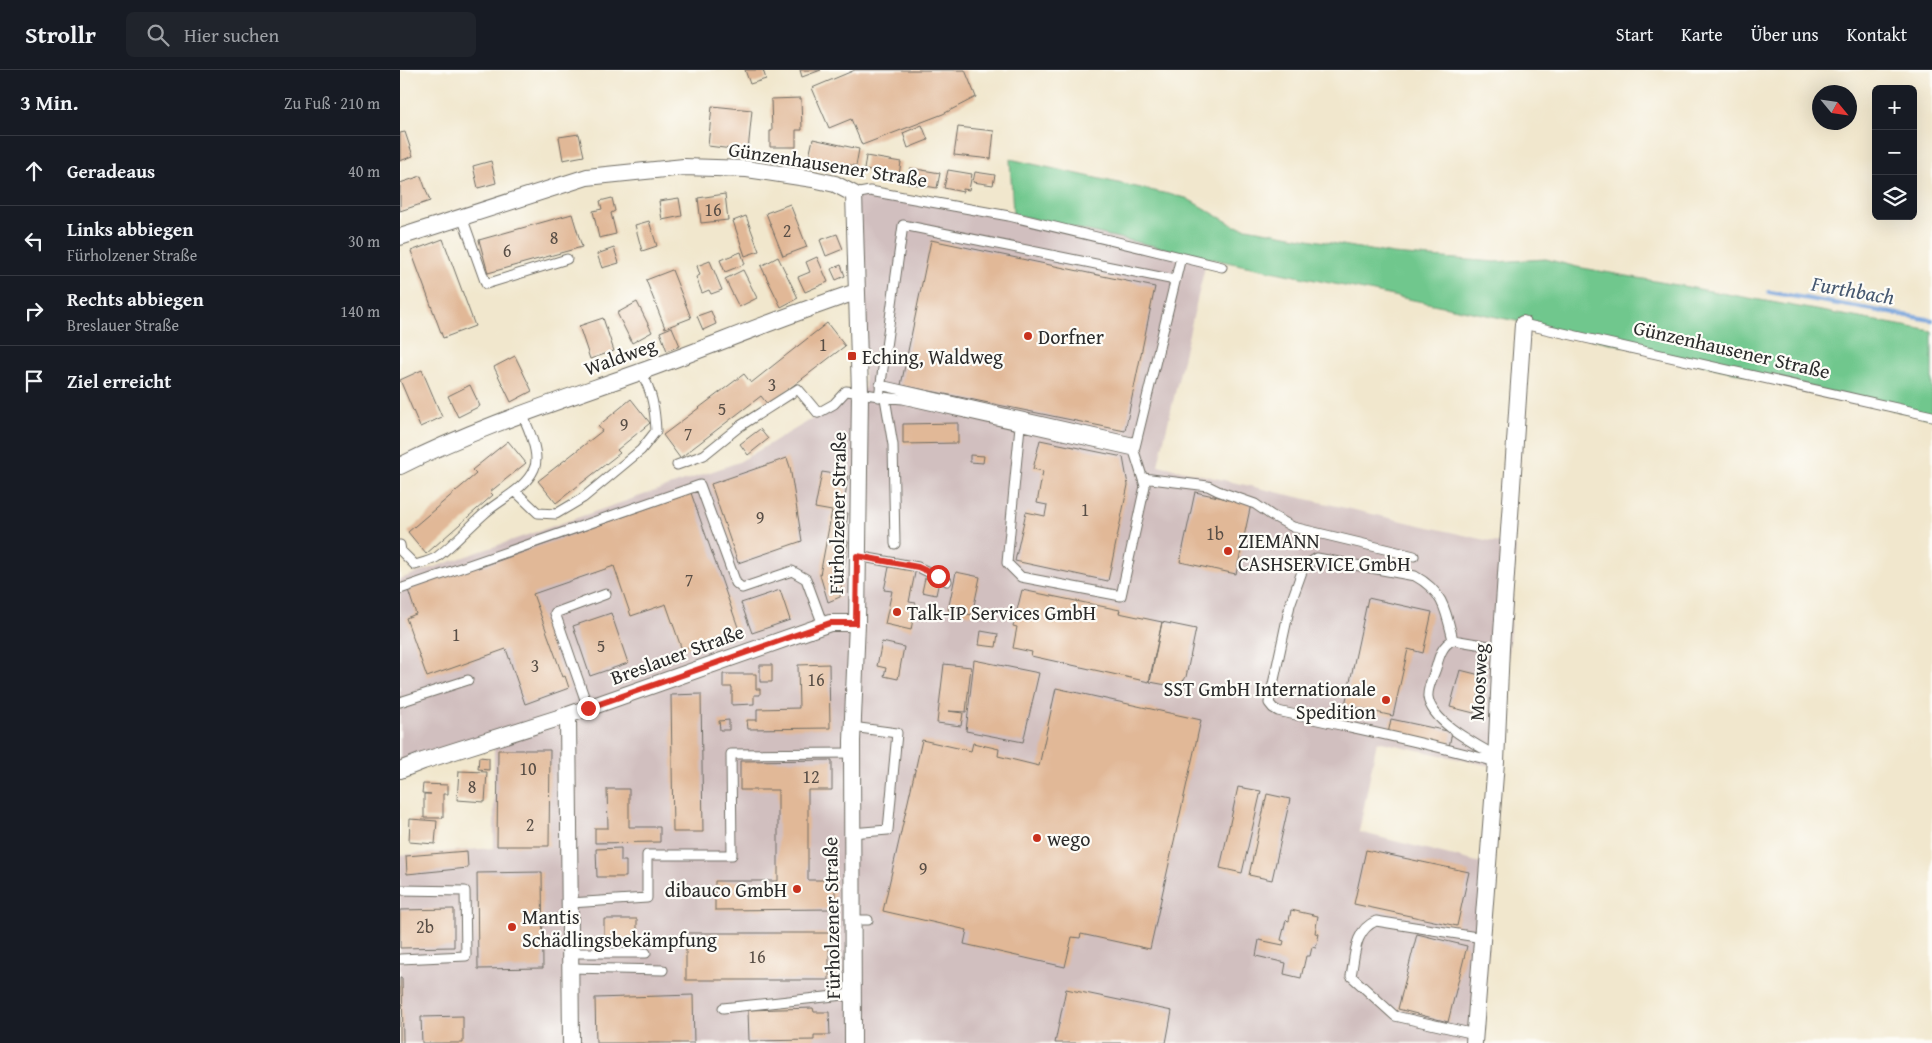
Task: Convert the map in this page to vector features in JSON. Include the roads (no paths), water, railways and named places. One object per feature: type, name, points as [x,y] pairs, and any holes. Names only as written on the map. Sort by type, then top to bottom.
[{"type":"street","name":"Günzenhausener Straße","points":[[400,237],[587,177],[684,167],[747,170],[813,179],[835,184],[854,194]]},
{"type":"street","name":"Fürholzener Straße","points":[[854,194],[860,392],[856,623],[852,727],[852,833],[861,920],[853,994],[857,1043]]},
{"type":"street","name":"Waldweg","points":[[400,466],[522,414],[856,292]]},
{"type":"street","name":"Moosweg","points":[[1475,1038],[1496,759],[1501,648],[1523,324]]},
{"type":"street","name":"Breslauer Straße","points":[[400,770],[568,715],[830,623],[856,623]]},
{"type":"street","points":[[568,715],[572,1043]]},
{"type":"lane","name":"Günzenhausener Straße","points":[[854,194],[870,191],[1009,216],[1222,267]]},
{"type":"lane","points":[[462,217],[486,284],[567,259]]},
{"type":"lane","points":[[895,544],[893,445],[880,385],[902,225],[1175,280]]},
{"type":"lane","points":[[1020,426],[1008,563],[1021,577],[1121,596],[1146,486],[1135,447],[1180,258]]},
{"type":"lane","name":"Günzenhausener Straße","points":[[1523,324],[1932,416]]},
{"type":"lane","points":[[515,491],[538,513],[556,514],[583,498],[641,450],[656,431],[656,411],[650,387],[641,372]]},
{"type":"lane","points":[[880,385],[1135,447]]},
{"type":"lane","points":[[677,465],[704,455],[740,426],[798,389],[818,414],[834,404],[846,391],[860,392],[903,399],[1020,426],[1135,447]]},
{"type":"lane","points":[[400,546],[401,551],[415,565],[435,558],[487,511],[515,491],[535,468],[536,455],[531,434],[522,414]]},
{"type":"lane","points":[[1143,478],[1208,486],[1255,504],[1293,527],[1414,556]]},
{"type":"lane","points":[[400,589],[700,485],[736,583],[742,588],[792,571],[806,579],[823,626]]},
{"type":"lane","points":[[857,556],[918,567],[947,581]]},
{"type":"lane","points":[[1453,640],[1445,606],[1427,582],[1415,576],[1317,558],[1304,566],[1290,605],[1269,703],[1278,711],[1372,734],[1496,759]]},
{"type":"lane","points":[[588,708],[555,613],[606,594]]},
{"type":"lane","points":[[1496,759],[1446,723],[1437,714],[1428,698],[1440,654],[1447,642],[1453,640],[1501,648]]},
{"type":"lane","points":[[400,702],[468,680]]},
{"type":"lane","points":[[852,727],[897,733],[888,830],[852,833]]},
{"type":"lane","points":[[570,903],[647,898],[647,855],[732,855],[731,754],[852,753]]},
{"type":"lane","points":[[400,890],[465,891],[466,956],[400,959]]},
{"type":"lane","points":[[1475,1038],[1395,1016],[1351,976],[1358,940],[1362,930],[1368,924],[1376,921],[1483,938]]},
{"type":"lane","points":[[570,961],[646,953]]},
{"type":"lane","points":[[570,961],[663,970]]},
{"type":"lane","points":[[723,1008],[853,994]]},
{"type":"waterway","name":"Furthbach","points":[[1769,292],[1932,320]]},
{"type":"place","name":"Dorfner","points":[[1028,336]]},
{"type":"place","name":"Eching, Waldweg","points":[[852,356]]},
{"type":"place","name":"ZIEMANN CASHSERVICE GmbH","points":[[1228,551]]},
{"type":"place","name":"Talk-IP Services GmbH","points":[[897,612]]},
{"type":"place","name":"SST GmbH Internationale Spedition","points":[[1386,700]]},
{"type":"place","name":"wego","points":[[1037,838]]},
{"type":"place","name":"dibauco GmbH","points":[[797,889]]},
{"type":"place","name":"Mantis Schädlingsbekämpfung","points":[[512,927]]}]
